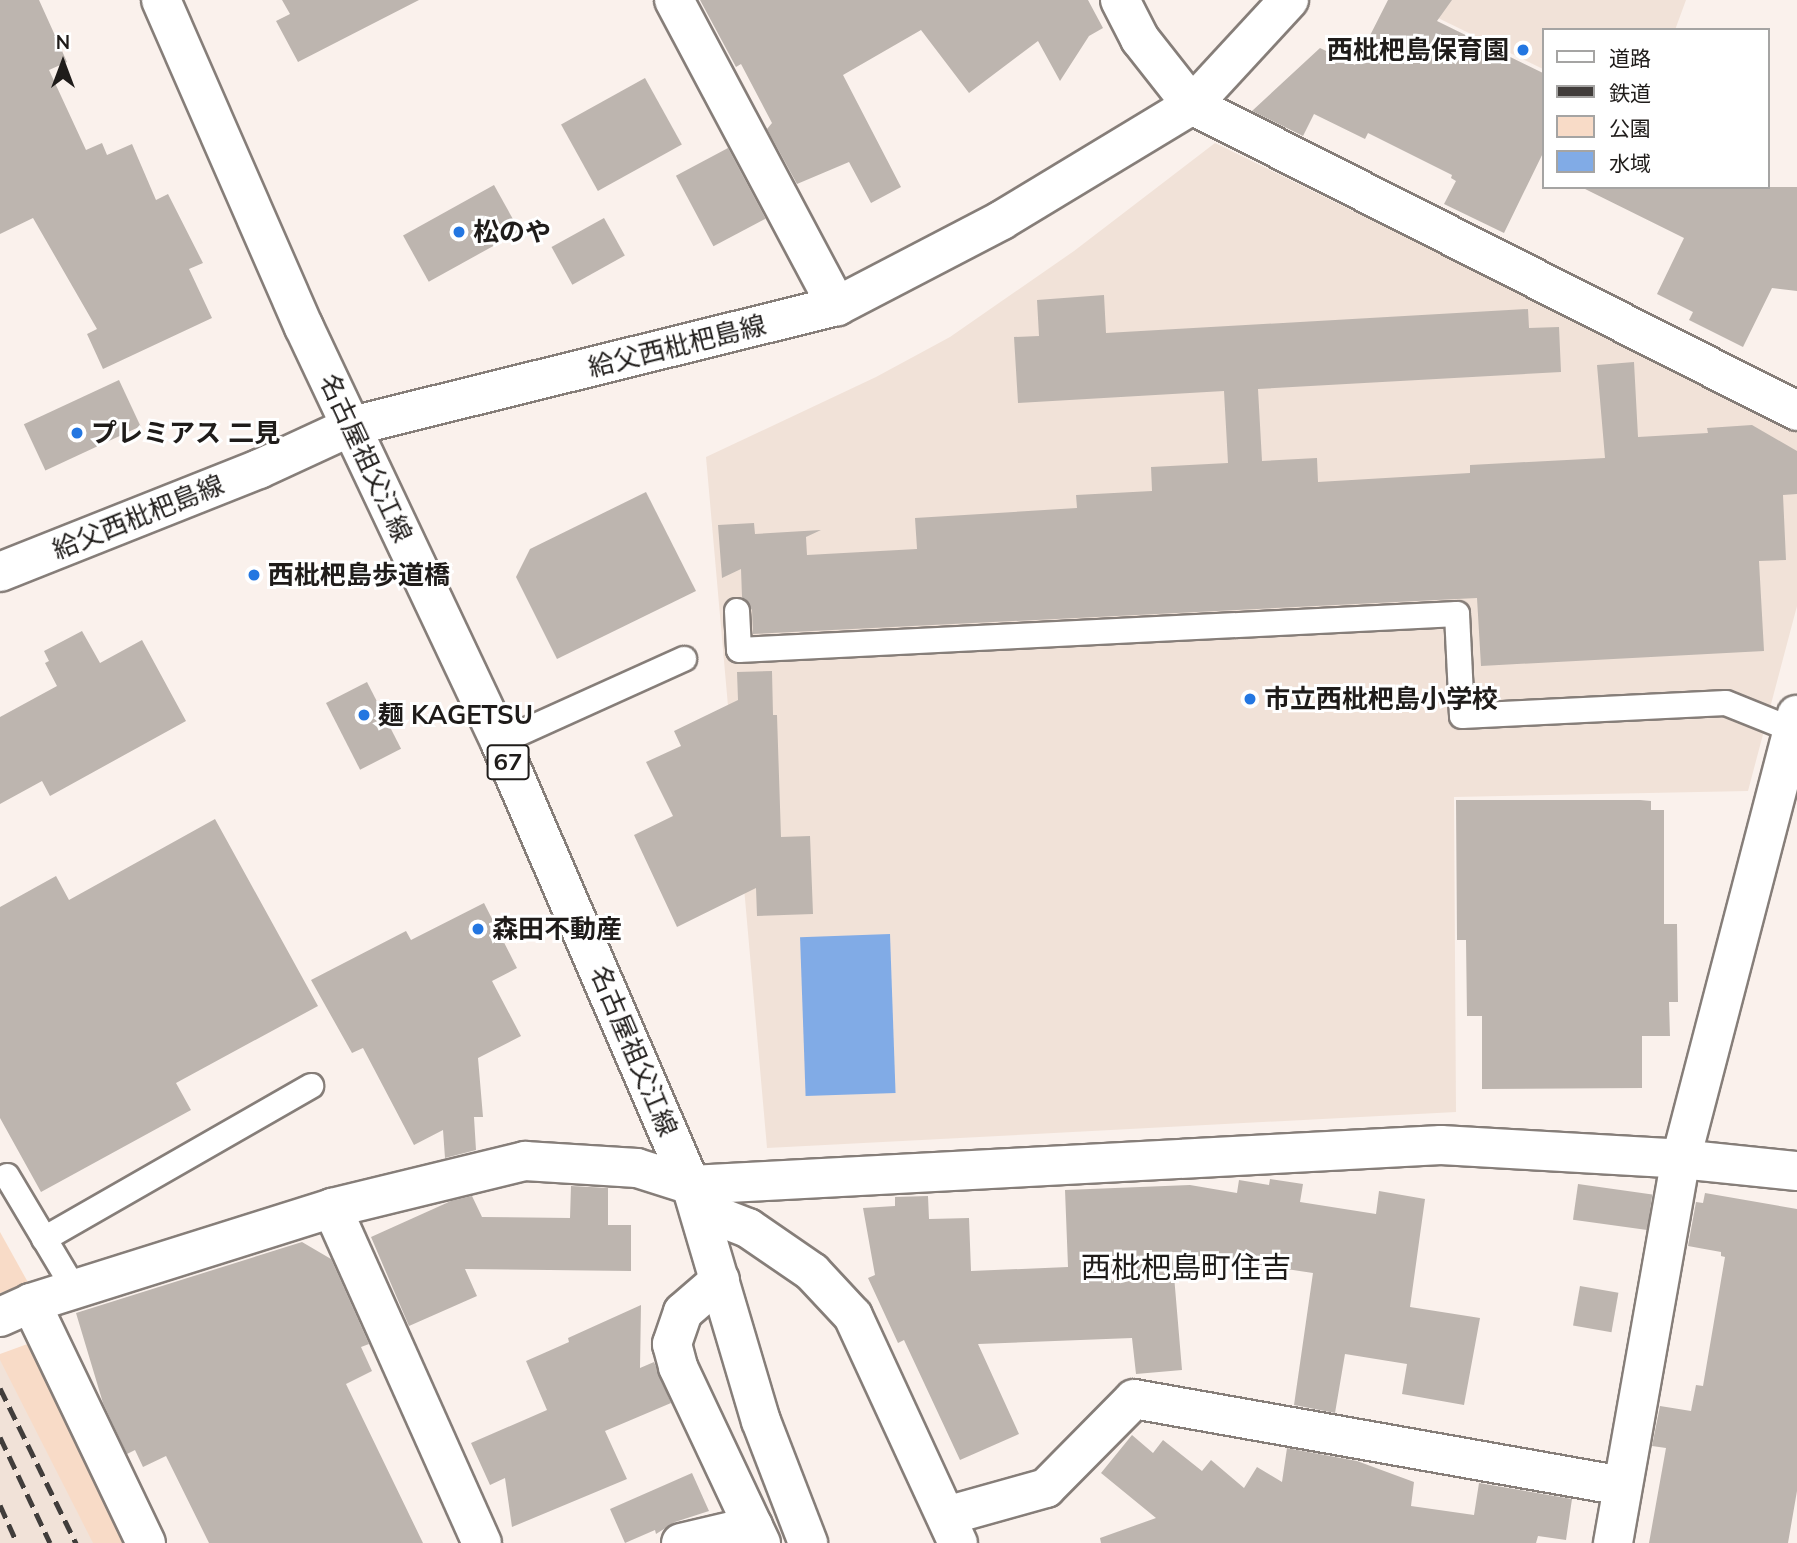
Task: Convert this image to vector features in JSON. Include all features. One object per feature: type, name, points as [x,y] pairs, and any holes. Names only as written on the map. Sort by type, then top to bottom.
[{"type":"street","name":"名古屋祖父江線","points":[[161,0],[304,327],[500,742],[695,1197],[761,1421],[808,1543]]},
{"type":"street","points":[[674,0],[837,306]]},
{"type":"street","points":[[1120,0],[1140,39],[1192,105],[1797,411]]},
{"type":"street","name":"給父西枇杷島線","points":[[0,572],[259,469],[352,426],[837,306],[1002,220],[1192,105],[1289,0]]},
{"type":"street","points":[[1614,1543],[1681,1159],[1795,723]]},
{"type":"street","points":[[695,1197],[1441,1145],[1681,1159],[1797,1171]]},
{"type":"street","points":[[146,1543],[15,1310],[331,1208],[525,1161],[637,1168],[748,1228],[812,1272],[853,1317],[952,1529],[1046,1488],[1134,1399],[1622,1486]]},
{"type":"street","points":[[331,1208],[482,1543]]},
{"type":"street","points":[[681,1543],[757,1535],[678,1367],[672,1344],[683,1312],[719,1280]]},
{"type":"lane","points":[[737,611],[738,650],[1457,614],[1462,716],[1726,703],[1795,723]]},
{"type":"lane","points":[[500,742],[684,659]]},
{"type":"lane","points":[[44,1239],[311,1086]]},
{"type":"lane","points":[[7,1176],[75,1290]]},
{"type":"shaded area","name":"西枇杷島保育園","points":[[1401,0],[1686,0],[1676,28],[1542,28],[1542,69]]},
{"type":"shaded area","name":"市立西枇杷島小学校","points":[[1215,143],[1797,430],[1797,606],[1748,791],[1454,797],[1456,1112],[767,1148],[706,457],[876,377],[950,337],[1074,251]]},
{"type":"shaded area","points":[[0,1354],[130,1543],[0,1543]]},
{"type":"green space","points":[[0,1232],[30,1286],[0,1293]]},
{"type":"green space","points":[[33,1342],[130,1543],[93,1543],[0,1360],[0,1354]]},
{"type":"water","points":[[890,934],[896,1093],[806,1096],[800,937]]},
{"type":"building","points":[[0,0],[39,0],[67,62],[49,70],[86,150],[102,143],[107,155],[132,144],[156,200],[168,194],[203,263],[189,269],[212,318],[103,369],[87,334],[97,329],[33,218],[0,234]]},
{"type":"building","points":[[282,0],[419,0],[298,62],[276,21],[290,14]]},
{"type":"building","points":[[700,0],[1088,0],[1103,28],[1089,36],[1060,81],[1038,41],[969,93],[921,30],[843,75],[901,187],[871,203],[849,162],[797,184],[767,129],[772,123],[741,64],[736,67]]},
{"type":"building","points":[[1388,0],[1452,0],[1437,21],[1542,73],[1542,155],[1504,233],[1444,204],[1456,181],[1451,178],[1452,175],[1368,133],[1365,139],[1314,114],[1303,136],[1252,111],[1320,48],[1355,65]]},
{"type":"building","points":[[645,78],[682,144],[598,191],[561,125]]},
{"type":"building","points":[[728,148],[766,219],[713,246],[676,176]]},
{"type":"building","points":[[494,185],[520,231],[429,282],[403,235]]},
{"type":"building","points":[[1797,187],[1797,291],[1772,288],[1743,347],[1689,320],[1693,312],[1657,294],[1684,238],[1585,189]]},
{"type":"building","points":[[604,218],[625,256],[572,285],[552,247]]},
{"type":"building","points":[[1104,295],[1106,333],[1528,309],[1529,328],[1559,327],[1561,372],[1258,389],[1262,461],[1317,458],[1318,482],[1470,473],[1470,465],[1605,458],[1597,365],[1634,362],[1638,437],[1708,433],[1707,428],[1752,425],[1797,451],[1797,494],[1783,495],[1786,560],[1759,561],[1764,651],[1481,666],[1477,598],[753,634],[752,610],[742,597],[741,569],[722,578],[718,525],[754,523],[755,534],[821,530],[806,537],[807,555],[917,549],[915,518],[1077,508],[1076,495],[1152,491],[1151,467],[1228,463],[1224,391],[1018,403],[1014,337],[1039,336],[1037,300]]},
{"type":"building","name":"プレミアス 二見","points":[[119,380],[141,426],[45,471],[24,424]]},
{"type":"building","points":[[646,492],[696,591],[557,659],[516,577],[530,549]]},
{"type":"building","points":[[82,631],[100,663],[142,640],[186,721],[50,796],[42,781],[0,804],[0,717],[57,686],[45,663],[49,661],[44,651]]},
{"type":"building","points":[[772,671],[773,715],[777,715],[781,837],[810,836],[813,914],[757,916],[756,888],[677,927],[634,835],[673,816],[646,762],[681,746],[674,731],[738,700],[737,672]]},
{"type":"building","points":[[367,682],[401,749],[360,770],[326,703]]},
{"type":"building","points":[[1456,800],[1640,800],[1651,801],[1651,810],[1664,810],[1664,924],[1677,924],[1678,1002],[1669,1002],[1670,1036],[1642,1036],[1642,1088],[1482,1089],[1482,1016],[1467,1016],[1466,940],[1457,940]]},
{"type":"building","points":[[215,819],[318,1006],[176,1083],[191,1110],[41,1192],[0,1118],[0,907],[56,876],[69,900]]},
{"type":"building","points":[[484,903],[517,968],[492,981],[521,1036],[478,1058],[483,1117],[474,1117],[476,1150],[445,1158],[443,1130],[414,1145],[363,1048],[352,1053],[311,980],[406,931],[411,940]]},
{"type":"building","points":[[1270,1179],[1303,1184],[1300,1202],[1376,1214],[1379,1191],[1425,1199],[1410,1307],[1480,1318],[1464,1405],[1402,1394],[1407,1364],[1345,1354],[1335,1413],[1294,1405],[1313,1273],[1172,1252],[1182,1370],[1136,1374],[1132,1338],[978,1344],[1019,1434],[960,1460],[904,1340],[898,1343],[868,1278],[875,1275],[863,1208],[895,1206],[895,1197],[928,1196],[929,1219],[969,1218],[971,1271],[1068,1267],[1065,1190],[1190,1185],[1237,1193],[1239,1180],[1269,1185]]},
{"type":"building","points":[[1578,1184],[1652,1194],[1647,1230],[1573,1220]]},
{"type":"building","points":[[571,1186],[608,1188],[608,1225],[631,1225],[631,1271],[465,1269],[477,1296],[409,1326],[371,1237],[451,1201],[472,1196],[482,1217],[570,1218]]},
{"type":"building","points":[[1705,1193],[1797,1209],[1797,1491],[1788,1543],[1649,1543],[1666,1448],[1652,1446],[1660,1406],[1691,1411],[1696,1385],[1703,1386],[1725,1257],[1721,1256],[1721,1252],[1688,1246],[1696,1202],[1703,1203]]},
{"type":"building","points":[[302,1242],[331,1259],[369,1344],[361,1347],[372,1371],[346,1384],[423,1543],[209,1543],[166,1456],[143,1467],[135,1450],[127,1454],[103,1403],[76,1313]]},
{"type":"building","points":[[1580,1286],[1618,1293],[1611,1332],[1573,1325]]},
{"type":"building","points":[[641,1305],[640,1368],[654,1362],[671,1403],[605,1431],[627,1479],[512,1527],[505,1478],[490,1485],[471,1443],[547,1410],[526,1361],[569,1342],[568,1338]]},
{"type":"building","points":[[1132,1435],[1153,1453],[1163,1440],[1202,1471],[1211,1460],[1244,1488],[1257,1467],[1282,1482],[1287,1448],[1357,1461],[1414,1482],[1411,1506],[1474,1515],[1479,1483],[1572,1499],[1566,1540],[1538,1536],[1536,1543],[1101,1543],[1100,1538],[1156,1518],[1101,1473]]},
{"type":"building","points":[[692,1473],[709,1511],[675,1522],[656,1534],[655,1530],[625,1543],[610,1509]]},
{"type":"railway","points":[[0,1388],[76,1543]]},
{"type":"railway","points":[[0,1437],[50,1543]]},
{"type":"railway","points":[[0,1505],[17,1543]]},
{"type":"place","name":"西枇杷島保育園","points":[[1523,50]]},
{"type":"place","name":"松のや","points":[[459,232]]},
{"type":"place","name":"プレミアス 二見","points":[[77,433]]},
{"type":"place","name":"西枇杷島歩道橋","points":[[254,575]]},
{"type":"place","name":"市立西枇杷島小学校","points":[[1250,699]]},
{"type":"place","name":"麺 KAGETSU","points":[[364,715]]},
{"type":"place","name":"森田不動産","points":[[478,929]]},
{"type":"district","name":"西枇杷島町住吉","points":[[1186,1267]]}]
